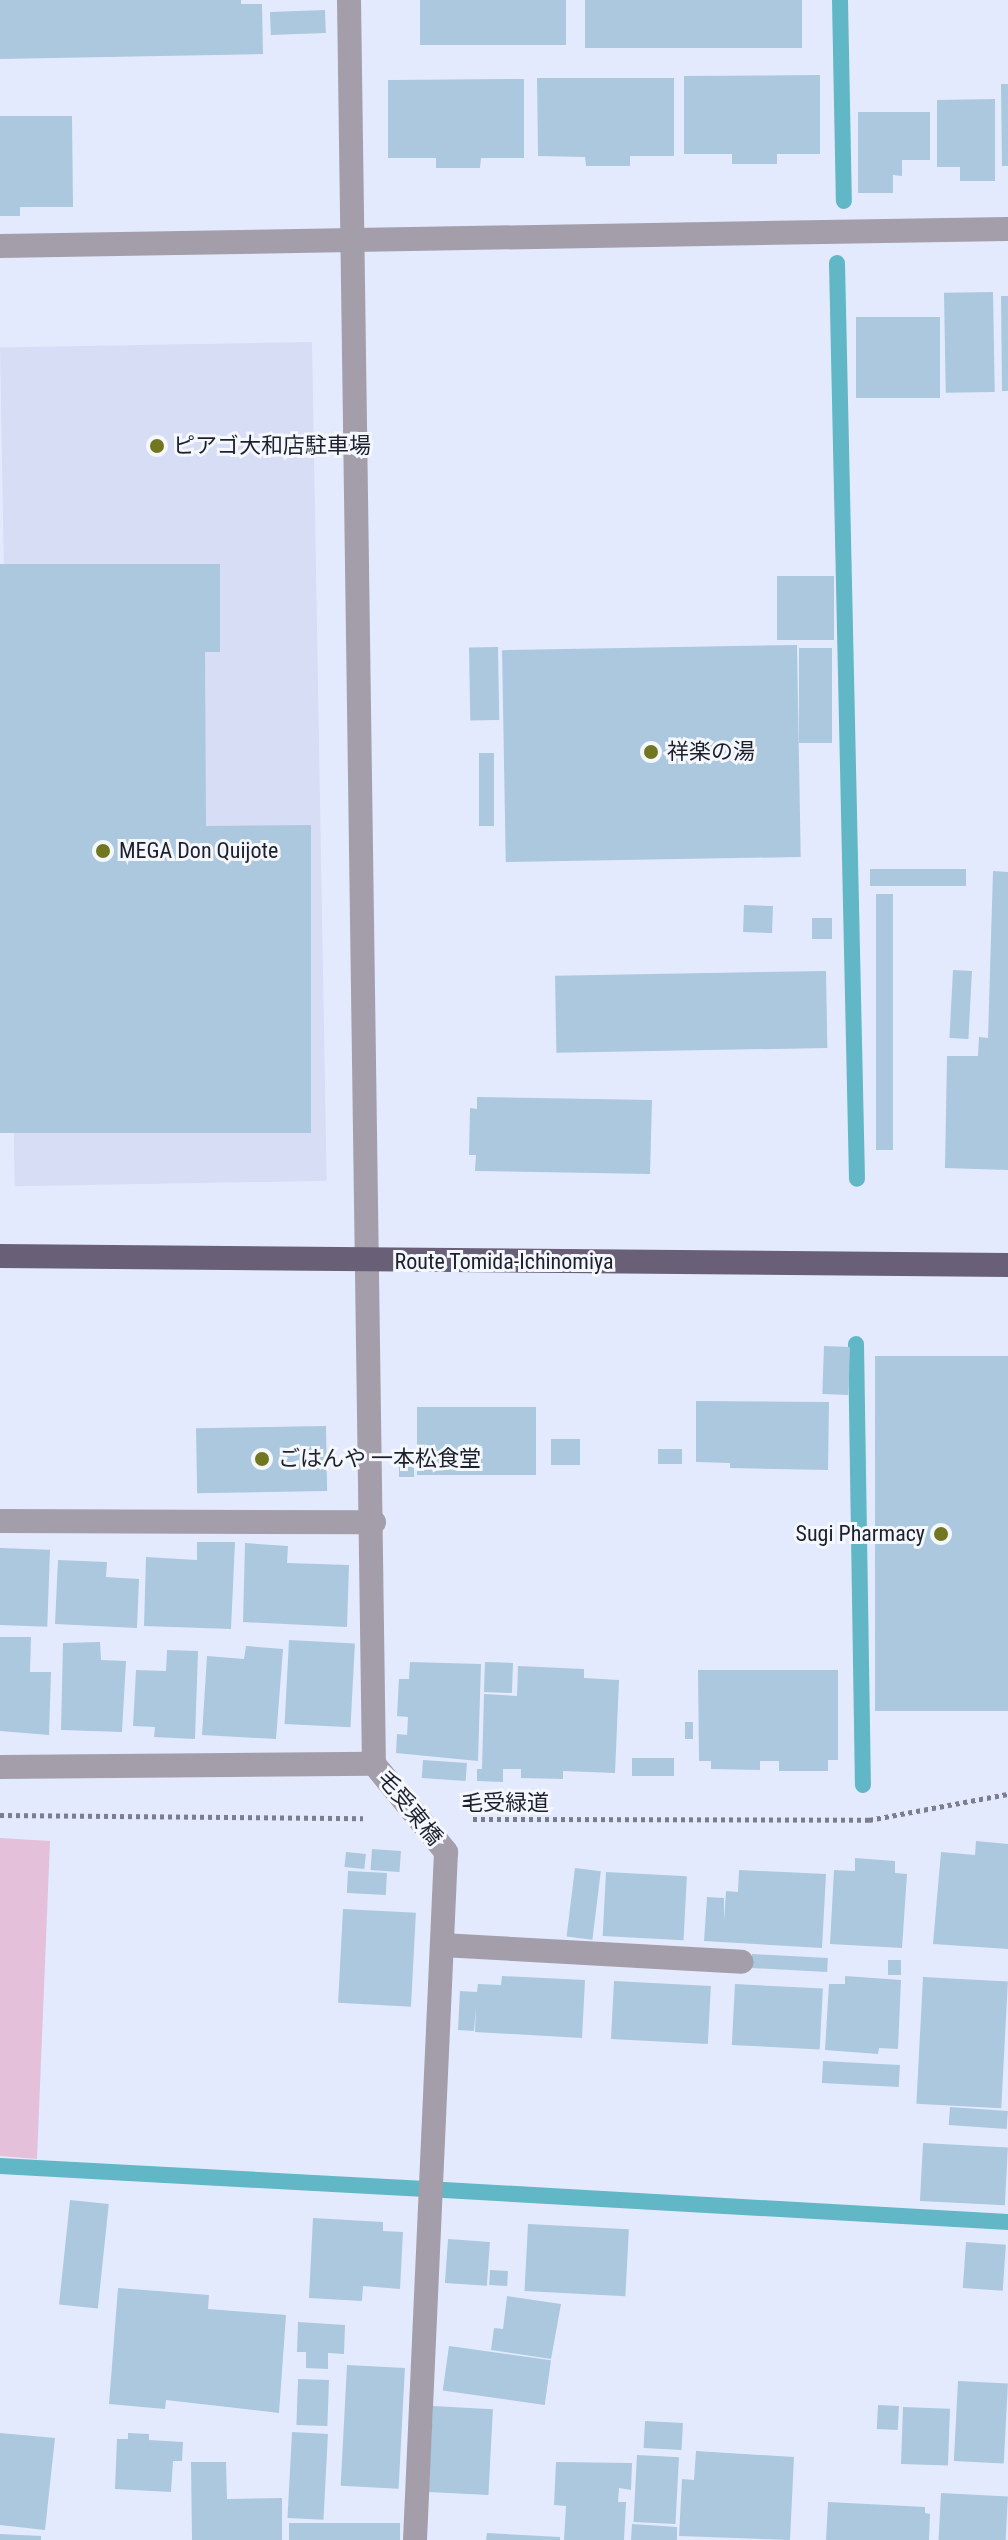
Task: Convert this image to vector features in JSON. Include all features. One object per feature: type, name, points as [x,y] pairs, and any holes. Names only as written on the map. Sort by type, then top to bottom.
[{"type":"main road","name":"Route Tomida-Ichinomiya","points":[[0,1256],[370,1262],[1008,1265]]},
{"type":"street","points":[[0,1767],[374,1764],[374,1522],[349,0]]},
{"type":"street","points":[[0,246],[1008,229]]},
{"type":"street","points":[[0,1521],[374,1522]]},
{"type":"street","name":"毛受東橋","points":[[374,1764],[446,1852],[442,1945]]},
{"type":"street","points":[[415,2540],[442,1945],[742,1962]]},
{"type":"path","name":"毛受緑道","points":[[0,1815],[869,1820],[1008,1794]]},
{"type":"shaded area","points":[[312,342],[327,1181],[15,1186],[0,347]]},
{"type":"shaded area","points":[[0,1838],[50,1841],[37,2159],[0,2156]]},
{"type":"building","points":[[0,0],[241,0],[241,4],[262,4],[263,54],[0,59]]},
{"type":"building","points":[[420,0],[566,0],[566,45],[420,45]]},
{"type":"building","points":[[585,0],[802,0],[802,48],[585,48]]},
{"type":"building","points":[[325,10],[326,33],[271,35],[270,12]]},
{"type":"building","points":[[820,75],[820,154],[777,154],[777,164],[732,164],[732,154],[684,154],[684,76]]},
{"type":"building","points":[[537,78],[674,78],[674,156],[630,156],[630,166],[586,166],[585,157],[538,156]]},
{"type":"building","points":[[524,79],[524,158],[481,158],[480,168],[436,168],[436,158],[388,158],[388,80]]},
{"type":"building","points":[[1001,84],[1008,84],[1008,166],[1002,166]]},
{"type":"building","points":[[995,99],[995,181],[960,181],[960,167],[937,167],[937,100]]},
{"type":"building","points":[[858,112],[930,112],[930,160],[902,160],[902,176],[893,175],[893,193],[858,193]]},
{"type":"building","points":[[0,116],[72,116],[73,207],[20,207],[20,216],[0,216]]},
{"type":"building","points":[[993,292],[995,392],[946,393],[944,293]]},
{"type":"building","points":[[1001,296],[1008,296],[1008,391],[1002,391]]},
{"type":"building","points":[[856,317],[940,317],[940,398],[856,398]]},
{"type":"building","name":"MEGA Don Quijote","points":[[0,564],[220,564],[220,652],[205,652],[206,826],[311,825],[311,1133],[0,1133]]},
{"type":"building","points":[[777,576],[834,576],[834,640],[777,640]]},
{"type":"building","name":"祥楽の湯","points":[[797,645],[801,857],[506,862],[502,650]]},
{"type":"building","points":[[498,647],[499,720],[470,720],[469,648]]},
{"type":"building","points":[[799,648],[832,648],[832,743],[799,743]]},
{"type":"building","points":[[479,753],[494,753],[494,826],[479,826]]},
{"type":"building","points":[[870,869],[966,869],[966,886],[870,886]]},
{"type":"building","points":[[993,871],[1008,872],[1008,1170],[945,1168],[947,1056],[978,1056],[979,1037],[988,1038]]},
{"type":"building","points":[[876,894],[893,894],[893,1150],[876,1150]]},
{"type":"building","points":[[744,905],[773,906],[772,933],[743,932]]},
{"type":"building","points":[[812,918],[832,918],[832,939],[812,939]]},
{"type":"building","points":[[953,970],[972,971],[968,1039],[949,1038]]},
{"type":"building","points":[[826,971],[827,1048],[556,1053],[555,976]]},
{"type":"building","points":[[477,1097],[652,1100],[650,1174],[475,1171],[476,1155],[469,1155],[470,1108],[477,1109]]},
{"type":"building","points":[[824,1346],[850,1347],[848,1395],[822,1394]]},
{"type":"building","name":"Sugi Pharmacy","points":[[875,1356],[1008,1356],[1008,1711],[875,1711]]},
{"type":"building","points":[[696,1401],[829,1402],[828,1470],[730,1468],[730,1463],[696,1462]]},
{"type":"building","points":[[417,1407],[536,1407],[536,1475],[417,1475]]},
{"type":"building","name":"ごはんや 一本松食堂","points":[[326,1426],[327,1491],[197,1493],[196,1428]]},
{"type":"building","points":[[551,1439],[580,1439],[580,1465],[551,1465]]},
{"type":"building","points":[[658,1449],[682,1449],[682,1464],[658,1464]]},
{"type":"building","points":[[399,1461],[414,1461],[414,1477],[399,1477]]},
{"type":"building","points":[[197,1542],[235,1542],[231,1629],[144,1626],[146,1557],[197,1560]]},
{"type":"building","points":[[245,1543],[288,1546],[287,1563],[349,1565],[347,1627],[243,1622]]},
{"type":"building","points":[[0,1548],[50,1550],[47,1627],[0,1625]]},
{"type":"building","points":[[58,1560],[107,1562],[106,1577],[139,1579],[137,1628],[55,1624]]},
{"type":"building","points":[[0,1637],[31,1637],[30,1672],[51,1672],[49,1735],[0,1731]]},
{"type":"building","points":[[289,1640],[355,1643],[351,1727],[285,1724]]},
{"type":"building","points":[[100,1642],[101,1660],[126,1661],[122,1732],[61,1730],[63,1643]]},
{"type":"building","points":[[246,1646],[283,1649],[276,1739],[202,1735],[207,1656],[244,1659]]},
{"type":"building","points":[[167,1650],[198,1651],[195,1739],[154,1737],[155,1727],[133,1726],[136,1670],[166,1671]]},
{"type":"building","points":[[410,1662],[481,1664],[478,1761],[396,1753],[397,1734],[407,1735],[408,1717],[397,1716],[399,1679],[409,1679]]},
{"type":"building","points":[[485,1662],[513,1663],[512,1693],[484,1692]]},
{"type":"building","points":[[518,1666],[584,1669],[584,1678],[619,1680],[615,1773],[563,1771],[563,1779],[521,1778],[521,1769],[503,1769],[503,1782],[477,1781],[477,1769],[482,1769],[484,1694],[517,1696]]},
{"type":"building","points":[[698,1670],[838,1670],[838,1760],[828,1760],[828,1771],[779,1771],[779,1761],[760,1761],[760,1770],[711,1769],[711,1761],[699,1761]]},
{"type":"building","points":[[685,1722],[693,1722],[693,1739],[685,1739]]},
{"type":"building","points":[[632,1758],[674,1758],[674,1776],[632,1776]]},
{"type":"building","points":[[423,1760],[467,1763],[466,1781],[422,1778]]},
{"type":"building","points":[[976,1841],[1008,1844],[1008,1949],[933,1944],[941,1852],[975,1855]]},
{"type":"building","points":[[372,1849],[401,1851],[399,1872],[371,1870]]},
{"type":"building","points":[[346,1852],[366,1854],[364,1869],[344,1867]]},
{"type":"building","points":[[855,1858],[895,1861],[895,1873],[907,1874],[902,1948],[830,1944],[834,1870],[855,1871]]},
{"type":"building","points":[[575,1868],[601,1871],[592,1940],[567,1936]]},
{"type":"building","points":[[739,1870],[826,1874],[822,1948],[704,1941],[707,1897],[724,1898],[724,1921],[726,1891],[738,1892]]},
{"type":"building","points":[[348,1871],[387,1873],[386,1895],[347,1893]]},
{"type":"building","points":[[606,1872],[687,1876],[684,1940],[603,1936]]},
{"type":"building","points":[[343,1909],[416,1913],[411,2007],[338,2003]]},
{"type":"building","points":[[752,1954],[828,1958],[827,1972],[751,1968]]},
{"type":"building","points":[[888,1960],[901,1960],[901,1975],[888,1975]]},
{"type":"building","points":[[502,1976],[585,1980],[582,2038],[475,2032],[476,2006],[474,2031],[458,2030],[460,1991],[477,1992],[478,1984],[501,1985]]},
{"type":"building","points":[[845,1976],[901,1980],[898,2049],[879,2048],[878,2054],[825,2050],[829,1984],[845,1984]]},
{"type":"building","points":[[923,1977],[1008,1981],[1001,2108],[916,2104]]},
{"type":"building","points":[[614,1981],[711,1986],[708,2044],[611,2039]]},
{"type":"building","points":[[735,1984],[823,1989],[820,2050],[732,2045]]},
{"type":"building","points":[[823,2061],[900,2065],[899,2087],[822,2083]]},
{"type":"building","points":[[950,2107],[1008,2111],[1007,2129],[949,2125]]},
{"type":"building","points":[[923,2143],[1008,2147],[1005,2205],[920,2201]]},
{"type":"building","points":[[70,2200],[109,2204],[98,2309],[59,2304]]},
{"type":"building","points":[[313,2218],[383,2222],[383,2231],[403,2232],[400,2289],[363,2286],[362,2301],[309,2298]]},
{"type":"building","points":[[528,2224],[629,2229],[625,2296],[524,2291]]},
{"type":"building","points":[[448,2239],[490,2242],[487,2286],[445,2283]]},
{"type":"building","points":[[966,2242],[1006,2245],[1003,2291],[963,2288]]},
{"type":"building","points":[[490,2270],[508,2271],[507,2286],[489,2285]]},
{"type":"building","points":[[118,2288],[209,2295],[208,2309],[286,2315],[279,2413],[166,2400],[165,2409],[109,2404]]},
{"type":"building","points":[[507,2296],[561,2304],[551,2359],[491,2350],[494,2328],[503,2329]]},
{"type":"building","points":[[298,2322],[345,2325],[344,2354],[328,2353],[328,2369],[306,2368],[306,2352],[297,2352]]},
{"type":"building","points":[[449,2346],[551,2360],[545,2405],[443,2391]]},
{"type":"building","points":[[347,2365],[405,2368],[399,2489],[341,2486]]},
{"type":"building","points":[[298,2379],[329,2380],[327,2426],[296,2425]]},
{"type":"building","points":[[958,2381],[1008,2384],[1004,2464],[954,2461]]},
{"type":"building","points":[[878,2405],[899,2406],[898,2430],[877,2429]]},
{"type":"building","points":[[433,2406],[493,2409],[488,2495],[428,2492]]},
{"type":"building","points":[[903,2407],[950,2409],[948,2466],[901,2464]]},
{"type":"building","points":[[645,2421],[683,2423],[682,2450],[644,2448]]},
{"type":"building","points":[[292,2432],[328,2434],[323,2520],[287,2518]]},
{"type":"building","points":[[0,2433],[55,2438],[45,2530],[0,2525]]},
{"type":"building","points":[[128,2433],[149,2434],[149,2440],[183,2442],[182,2461],[173,2461],[171,2492],[115,2489],[117,2439],[128,2439]]},
{"type":"building","points":[[696,2451],[794,2457],[790,2540],[679,2536],[682,2479],[694,2480]]},
{"type":"building","points":[[637,2455],[679,2457],[675,2524],[633,2522]]},
{"type":"building","points":[[191,2462],[226,2462],[227,2499],[282,2498],[282,2540],[192,2540]]},
{"type":"building","points":[[556,2462],[632,2463],[631,2490],[619,2488],[618,2502],[626,2502],[624,2540],[564,2540],[566,2506],[554,2505]]},
{"type":"building","points":[[941,2493],[1008,2497],[1006,2540],[939,2540]]},
{"type":"building","points":[[828,2502],[925,2507],[925,2513],[930,2514],[929,2540],[826,2540]]},
{"type":"building","points":[[289,2523],[400,2523],[400,2540],[289,2540]]},
{"type":"building","points":[[632,2524],[677,2527],[677,2540],[631,2540]]},
{"type":"building","points":[[487,2533],[560,2537],[560,2540],[486,2540]]},
{"type":"building","points":[[0,2534],[41,2536],[41,2540],[0,2540]]},
{"type":"waterway","points":[[840,0],[844,201]]},
{"type":"waterway","points":[[837,263],[857,1179]]},
{"type":"waterway","points":[[856,1344],[863,1785]]},
{"type":"waterway","points":[[0,2166],[420,2189]]},
{"type":"waterway","points":[[444,2190],[1008,2222]]},
{"type":"place","name":"ピアゴ大和店駐車場","points":[[157,446]]},
{"type":"place","name":"祥楽の湯","points":[[651,752]]},
{"type":"place","name":"MEGA Don Quijote","points":[[103,851]]},
{"type":"place","name":"ごはんや 一本松食堂","points":[[262,1459]]},
{"type":"place","name":"Sugi Pharmacy","points":[[941,1534]]}]
